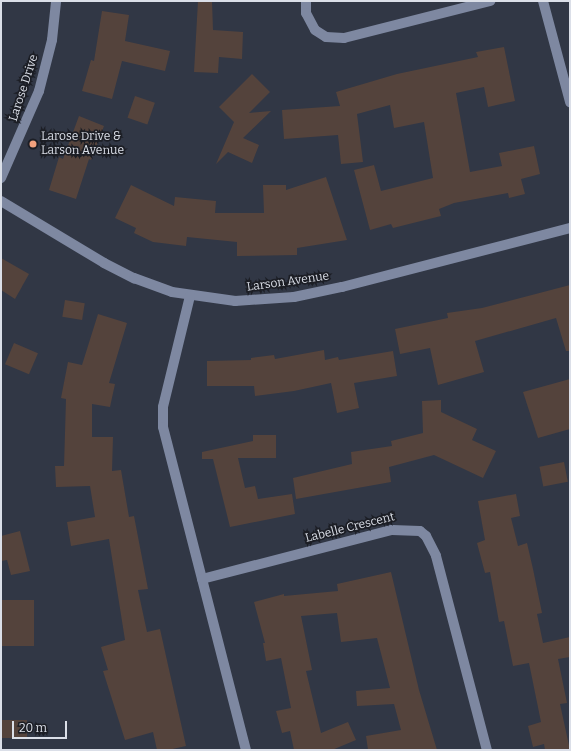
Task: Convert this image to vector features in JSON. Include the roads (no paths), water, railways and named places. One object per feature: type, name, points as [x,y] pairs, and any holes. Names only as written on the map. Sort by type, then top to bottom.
[{"type":"street","name":"Larose Drive","points":[[1,178],[39,91],[52,40],[56,1]]},
{"type":"street","points":[[306,1],[306,13],[316,30],[335,38],[355,36],[490,1]]},
{"type":"street","points":[[543,1],[570,102]]},
{"type":"street","name":"Larson Avenue","points":[[1,201],[118,270],[172,292],[190,296],[234,301],[302,295],[342,287],[570,228]]},
{"type":"street","points":[[190,296],[163,417],[165,440],[246,750]]},
{"type":"street","name":"Labelle Crescent","points":[[202,579],[392,530],[420,531],[426,536],[436,556],[487,750]]},
{"type":"place","name":"Larose Drive & Larson Avenue","points":[[33,144]]}]
